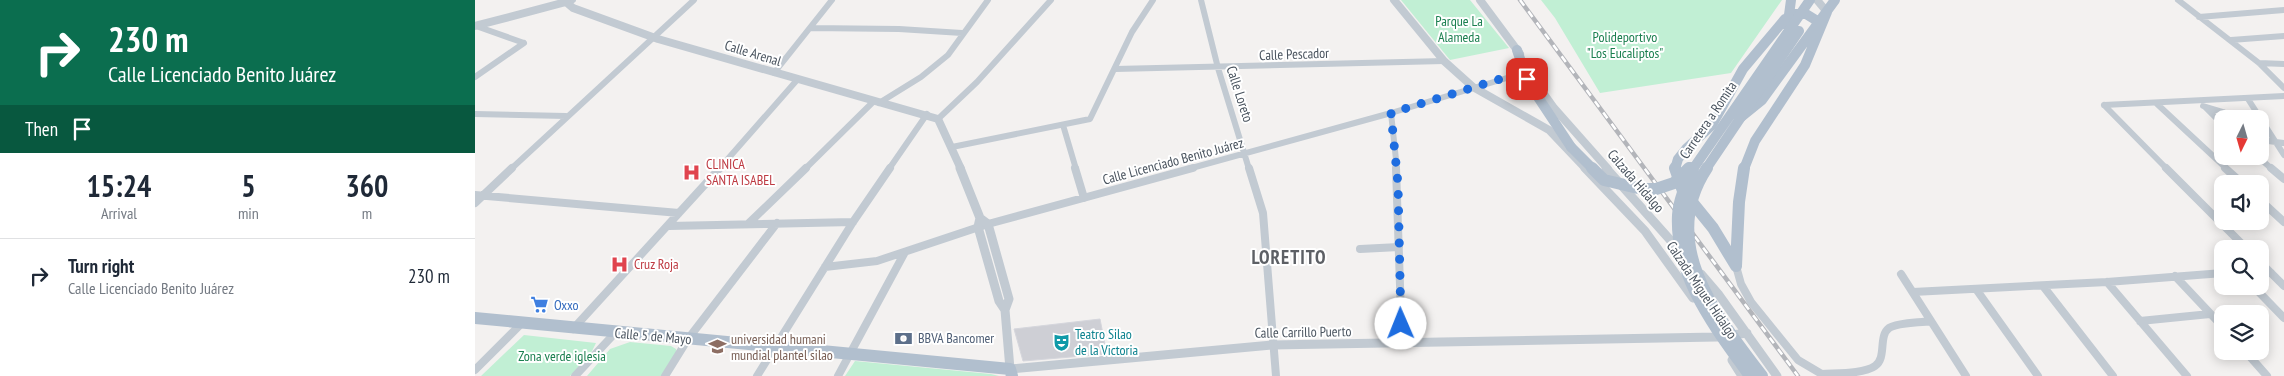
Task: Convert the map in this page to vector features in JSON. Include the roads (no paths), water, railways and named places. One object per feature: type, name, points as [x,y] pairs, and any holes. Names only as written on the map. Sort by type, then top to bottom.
[{"type":"main road","points":[[1716,131],[1733,96],[1783,27],[1791,0]]},
{"type":"main road","name":"Carretera a Romita","points":[[1750,376],[1704,310],[1694,292],[1677,233],[1678,214],[1682,196],[1695,162],[1810,0]]},
{"type":"main road","name":"Carretera a Romita","points":[[1762,376],[1720,320],[1703,290],[1689,240],[1687,219],[1695,184],[1741,118],[1818,0]]},
{"type":"main road","points":[[1741,118],[1762,100],[1835,0]]},
{"type":"main road","points":[[1735,266],[1740,238],[1739,198],[1746,163],[1765,123],[1802,70],[1815,44],[1827,12]]},
{"type":"main road","points":[[1735,266],[1713,228],[1683,191],[1675,169],[1678,159],[1685,148],[1712,125],[1743,69],[1787,17],[1806,14],[1819,22]]},
{"type":"main road","points":[[1517,50],[1519,62],[1527,79],[1569,149],[1604,180],[1642,189],[1655,190],[1674,183],[1695,162]]},
{"type":"main road","name":"Calle 5 de Mayo","points":[[475,318],[615,333],[851,352],[1011,372]]},
{"type":"street","points":[[475,203],[479,195],[694,0]]},
{"type":"street","points":[[774,73],[832,0]]},
{"type":"street","points":[[748,224],[877,102],[921,77],[948,55],[987,0]]},
{"type":"street","points":[[1005,310],[999,301],[979,223],[952,147],[938,119],[977,82],[1051,0]]},
{"type":"street","points":[[952,147],[1090,119],[1132,32],[1153,0]]},
{"type":"street","name":"Calle Loreto","points":[[1201,0],[1217,68],[1263,212],[1272,345],[1276,376]]},
{"type":"street","name":"Calzada Miguel Hidalgo","points":[[1394,0],[1444,61],[1473,87],[1549,130],[1645,231],[1679,275],[1742,376]]},
{"type":"street","name":"Calzada Hidalgo","points":[[1481,0],[1517,50],[1526,64],[1532,79],[1588,147],[1719,295],[1777,376]]},
{"type":"street","points":[[1818,0],[1827,12]]},
{"type":"street","points":[[2177,0],[2231,40],[2284,88]]},
{"type":"street","points":[[476,26],[569,1]]},
{"type":"street","name":"Calle Arenal","points":[[569,1],[573,8],[653,37],[797,80],[927,114],[938,119]]},
{"type":"street","points":[[2199,17],[2284,10]]},
{"type":"street","points":[[475,77],[524,42],[476,26]]},
{"type":"street","points":[[810,28],[899,29],[962,33]]},
{"type":"street","points":[[2231,40],[2284,36]]},
{"type":"street","name":"Calle Pescador","points":[[1115,69],[1444,61]]},
{"type":"street","points":[[2259,64],[2284,64]]},
{"type":"street","name":"Calle Licenciado Benito Juárez","points":[[989,224],[1391,113],[1510,76],[1527,79]]},
{"type":"street","points":[[573,329],[669,226],[797,80]]},
{"type":"street","points":[[2238,240],[2104,105],[2201,104],[2284,96]]},
{"type":"street","points":[[2248,99],[2253,110]]},
{"type":"street","points":[[2156,103],[2233,175]]},
{"type":"street","points":[[2201,104],[2218,110]]},
{"type":"street","points":[[2201,104],[2214,116]]},
{"type":"street","points":[[1391,113],[1398,184],[1402,344]]},
{"type":"street","points":[[475,114],[567,116]]},
{"type":"street","points":[[757,376],[777,347],[853,222],[927,114]]},
{"type":"street","points":[[1063,125],[1084,198]]},
{"type":"street","points":[[2269,140],[2284,143]]},
{"type":"street","points":[[2269,142],[2284,155]]},
{"type":"street","points":[[1569,149],[1582,152],[1588,147]]},
{"type":"street","points":[[2268,165],[2284,179]]},
{"type":"street","points":[[479,195],[679,213]]},
{"type":"street","points":[[2269,208],[2284,222]]},
{"type":"street","points":[[669,226],[853,222]]},
{"type":"street","points":[[665,376],[687,339],[777,223]]},
{"type":"street","points":[[825,267],[877,261],[979,223],[989,224],[1009,299],[1005,310],[1011,372]]},
{"type":"street","points":[[1645,231],[1658,226]]},
{"type":"street","points":[[1360,248],[1399,247]]},
{"type":"street","points":[[838,376],[905,252]]},
{"type":"street","points":[[1735,266],[1745,293],[1801,364],[1823,375],[1868,370],[1876,366],[1881,360],[1885,334],[1888,329],[1895,326],[1931,321]]},
{"type":"street","points":[[2271,273],[2284,286]]},
{"type":"street","points":[[1901,274],[1966,376]]},
{"type":"street","points":[[1913,292],[2043,286],[2214,274]]},
{"type":"street","points":[[2175,276],[2214,318]]},
{"type":"street","points":[[2107,282],[2187,376]]},
{"type":"street","points":[[2043,286],[2113,376]]},
{"type":"street","points":[[1976,289],[2038,376]]},
{"type":"street","points":[[1692,297],[1719,295]]},
{"type":"street","points":[[2262,295],[2284,318]]},
{"type":"street","points":[[2140,321],[2210,314]]},
{"type":"street","points":[[475,370],[522,323]]},
{"type":"street","points":[[575,376],[615,333]]},
{"type":"street","name":"Calle Carrillo Puerto","points":[[1011,372],[1272,345],[1717,337],[1747,333]]},
{"type":"street","points":[[2253,360],[2267,376]]},
{"type":"railway","points":[[1520,0],[1798,376]]},
{"type":"place","name":"CLINICA SANTA ISABEL","points":[[692,172]]},
{"type":"place","name":"Cruz Roja","points":[[620,264]]},
{"type":"place","name":"Oxxo","points":[[540,305]]},
{"type":"place","name":"BBVA Bancomer","points":[[904,338]]},
{"type":"place","name":"Teatro Silao de la Victoria","points":[[1061,342]]},
{"type":"place","name":"universidad humani mundial plantel silao","points":[[717,347]]},
{"type":"district","name":"LORETITO","points":[[1289,257]]},
{"type":"park label","name":"Parque La Alameda","points":[[1459,30]]},
{"type":"park label","name":"Polideportivo \"Los Eucaliptos\"","points":[[1625,46]]},
{"type":"park label","name":"Zona verde iglesia","points":[[562,356]]}]
